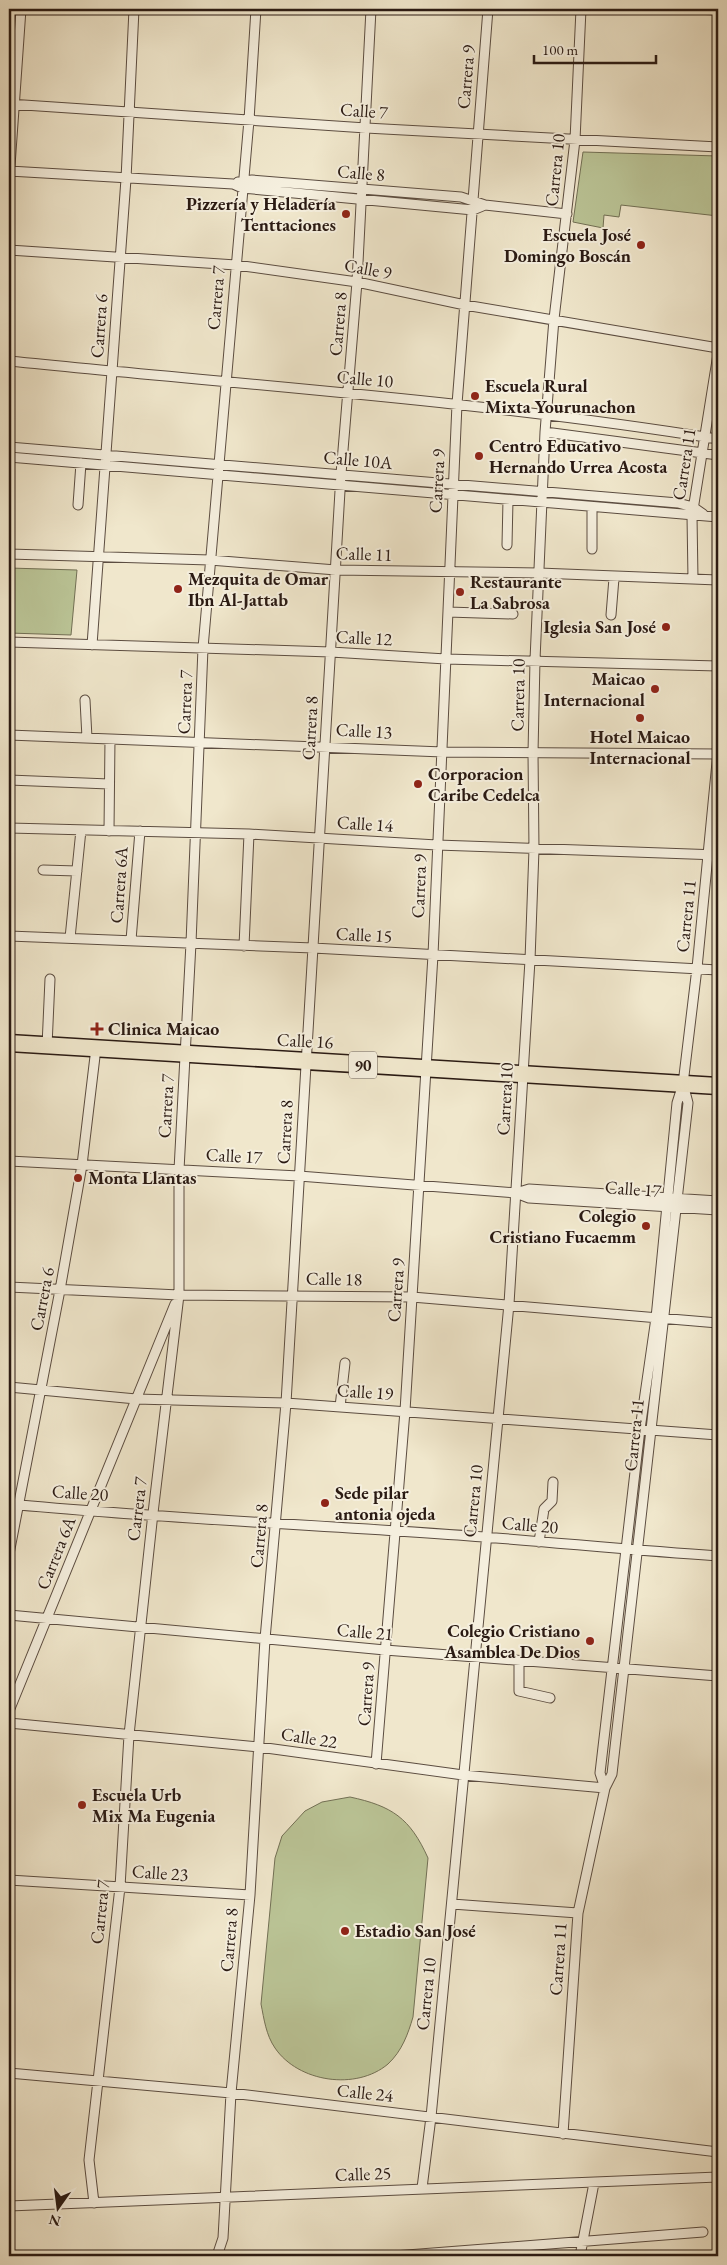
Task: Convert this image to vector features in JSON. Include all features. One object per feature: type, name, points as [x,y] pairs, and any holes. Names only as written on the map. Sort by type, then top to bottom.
[{"type":"highway","name":"Calle 16","points":[[9,1043],[718,1086]]},
{"type":"street","points":[[9,180],[11,104],[20,9]]},
{"type":"street","name":"Carrera 6","points":[[92,644],[126,179],[134,9]]},
{"type":"street","name":"Carrera 7","points":[[94,2204],[89,2160],[120,1887],[130,1735],[141,1627],[179,1295],[179,1170],[191,943],[203,648],[224,383],[236,265],[240,184],[249,120],[256,9]]},
{"type":"street","name":"Carrera 8","points":[[217,2256],[222,2238],[231,2093],[250,1895],[265,1639],[286,1404],[340,486],[357,282],[371,9]]},
{"type":"street","name":"Carrera 9","points":[[376,1764],[405,1412],[433,955],[451,573],[451,495],[488,9]]},
{"type":"street","name":"Carrera 10","points":[[422,2188],[432,2116],[485,1537],[509,1304],[530,960],[534,849],[534,660],[544,432],[554,318],[575,140],[582,9]]},
{"type":"street","points":[[694,9],[718,10]]},
{"type":"street","name":"Calle 7","points":[[11,104],[366,128],[718,147]]},
{"type":"street","name":"Calle 8","points":[[9,171],[240,184],[567,214]]},
{"type":"street","name":"Calle 9","points":[[9,250],[236,265],[357,282],[465,305],[554,318],[718,348]]},
{"type":"street","name":"Carrera 11","points":[[693,579],[692,512],[718,354]]},
{"type":"street","name":"Calle 10","points":[[9,361],[457,404],[546,414],[718,439]]},
{"type":"street","points":[[544,432],[718,455]]},
{"type":"street","name":"Calle 10A","points":[[9,447],[106,461],[217,469],[341,474],[678,503],[692,512]]},
{"type":"street","name":"Calle 10A","points":[[9,457],[81,463],[106,461]]},
{"type":"street","points":[[78,505],[81,463]]},
{"type":"street","name":"Calle 10A","points":[[217,469],[340,486],[592,507],[692,512],[718,517]]},
{"type":"street","points":[[506,545],[508,500]]},
{"type":"street","points":[[592,507],[592,548]]},
{"type":"street","name":"Calle 11","points":[[9,554],[210,560],[336,570],[539,573],[614,578],[718,580]]},
{"type":"street","points":[[611,615],[614,578]]},
{"type":"street","points":[[448,612],[513,614]]},
{"type":"street","name":"Calle 12","points":[[9,642],[331,652],[446,659],[718,666]]},
{"type":"street","points":[[85,700],[87,738]]},
{"type":"street","name":"Calle 13","points":[[9,735],[443,752],[718,754]]},
{"type":"street","points":[[109,831],[110,739]]},
{"type":"street","name":"Carrera 11","points":[[563,2134],[578,1913],[605,1788],[612,1774],[651,1430],[672,1208],[677,1103],[683,1084],[697,968],[718,754]]},
{"type":"street","points":[[9,780],[109,784]]},
{"type":"street","name":"Calle 14","points":[[9,828],[249,834],[437,845],[718,855]]},
{"type":"street","points":[[70,938],[81,830]]},
{"type":"street","name":"Carrera 6A","points":[[132,940],[140,831]]},
{"type":"street","points":[[244,946],[249,834]]},
{"type":"street","points":[[43,870],[77,871]]},
{"type":"street","name":"Calle 15","points":[[9,936],[313,948],[718,970]]},
{"type":"street","points":[[47,1046],[50,979]]},
{"type":"street","name":"Carrera 6","points":[[9,1554],[13,1504],[40,1389],[82,1165],[96,1048]]},
{"type":"street","name":"Calle 17","points":[[9,1160],[299,1176],[516,1193],[529,1198],[718,1210]]},
{"type":"street","name":"Calle 17","points":[[516,1193],[529,1189],[718,1200]]},
{"type":"street","name":"Calle 18","points":[[9,1287],[179,1295],[412,1297],[509,1304],[718,1324]]},
{"type":"street","name":"Carrera 6A","points":[[9,1711],[179,1295]]},
{"type":"street","name":"Carrera 11","points":[[605,1788],[600,1773],[640,1428],[660,1319]]},
{"type":"street","points":[[340,1407],[345,1363]]},
{"type":"street","name":"Calle 19","points":[[9,1387],[136,1399],[340,1407],[640,1428],[718,1436]]},
{"type":"street","points":[[539,1542],[544,1509],[552,1501],[553,1482]]},
{"type":"street","name":"Calle 20","points":[[13,1504],[276,1525],[485,1537],[637,1551],[718,1556]]},
{"type":"street","name":"Calle 21","points":[[9,1615],[385,1650],[718,1676]]},
{"type":"street","points":[[519,1661],[520,1691],[550,1698]]},
{"type":"street","name":"Calle 22","points":[[9,1722],[260,1747],[463,1775],[605,1788]]},
{"type":"street","name":"Calle 23","points":[[9,1880],[250,1895]]},
{"type":"street","points":[[452,1904],[578,1913]]},
{"type":"street","name":"Calle 24","points":[[9,2073],[231,2093],[297,2103],[432,2116],[718,2152]]},
{"type":"street","name":"Calle 25","points":[[9,2206],[718,2177]]},
{"type":"street","points":[[580,2256],[594,2182]]},
{"type":"street","points":[[394,2256],[703,2232]]},
{"type":"green space","points":[[583,152],[718,156],[718,216],[621,205],[619,217],[604,215],[603,228],[573,222]]},
{"type":"green space","points":[[9,568],[77,570],[71,635],[9,633]]},
{"type":"green space","name":"Estadio San José","points":[[350,1797],[377,1805],[398,1816],[414,1833],[428,1858],[413,2017],[409,2030],[401,2048],[388,2064],[360,2078],[344,2080],[312,2075],[298,2069],[285,2060],[269,2038],[261,2004],[275,1858],[282,1836],[305,1811],[322,1802]]},
{"type":"place","name":"Pizzería y Heladería Tenttaciones","points":[[346,214]]},
{"type":"place","name":"Escuela José Domingo Boscán","points":[[641,245]]},
{"type":"place","name":"Escuela Rural Mixta Yourunachon","points":[[475,396]]},
{"type":"place","name":"Centro Educativo Hernando Urrea Acosta","points":[[479,456]]},
{"type":"place","name":"Mezquita de Omar Ibn Al-Jattab","points":[[178,589]]},
{"type":"place","name":"Restaurante La Sabrosa","points":[[460,592]]},
{"type":"place","name":"Iglesia San José","points":[[666,627]]},
{"type":"place","name":"Maicao Internacional","points":[[655,689]]},
{"type":"place","name":"Hotel Maicao Internacional","points":[[640,718]]},
{"type":"place","name":"Corporacion Caribe Cedelca","points":[[418,784]]},
{"type":"place","name":"Clinica Maicao","points":[[97,1029]]},
{"type":"place","name":"Monta Llantas","points":[[78,1178]]},
{"type":"place","name":"Colegio Cristiano Fucaemm","points":[[646,1226]]},
{"type":"place","name":"Sede pilar antonia ojeda","points":[[325,1503]]},
{"type":"place","name":"Colegio Cristiano Asamblea De Dios","points":[[590,1641]]},
{"type":"place","name":"Escuela Urb Mix Ma Eugenia","points":[[82,1805]]},
{"type":"place","name":"Estadio San José","points":[[345,1931]]}]
